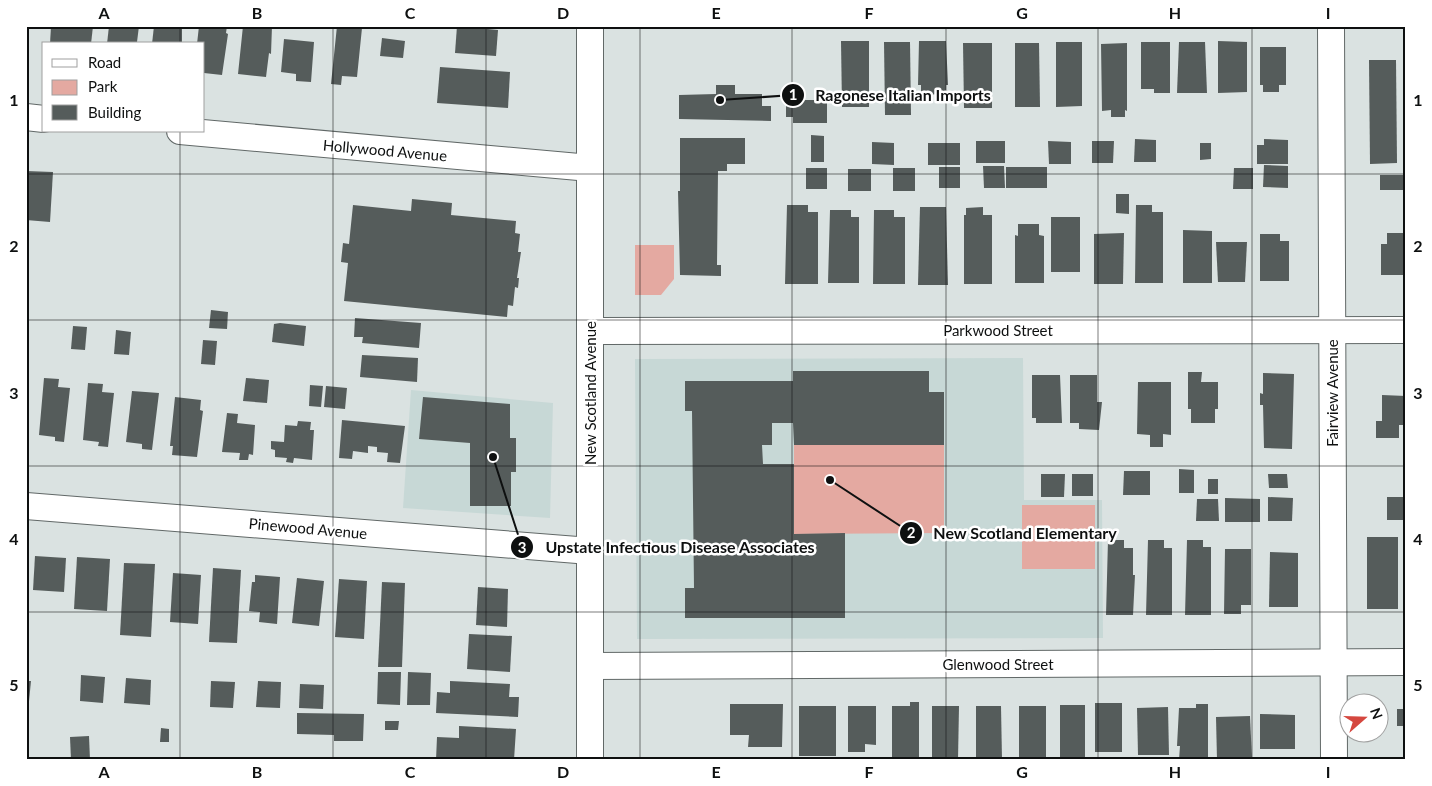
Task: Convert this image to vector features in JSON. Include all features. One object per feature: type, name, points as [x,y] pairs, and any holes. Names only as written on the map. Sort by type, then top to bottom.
[{"type":"street","name":"New Scotland Avenue","points":[[590,26],[590,760]]},
{"type":"street","name":"Fairview Avenue","points":[[1330,26],[1334,760]]},
{"type":"street","points":[[26,118],[42,119]]},
{"type":"street","name":"Hollywood Avenue","points":[[191,132],[590,168]]},
{"type":"street","name":"Parkwood Street","points":[[590,331],[1406,330]]},
{"type":"street","name":"Pinewood Avenue","points":[[26,506],[590,551]]},
{"type":"street","name":"Glenwood Street","points":[[590,666],[1406,662]]},
{"type":"shaded area","points":[[1023,358],[1024,500],[1102,500],[1103,638],[637,639],[635,359]]},
{"type":"shaded area","points":[[411,390],[553,403],[550,518],[403,508]]},
{"type":"green space","points":[[635,245],[674,245],[674,279],[661,295],[635,295]]},
{"type":"green space","points":[[794,445],[944,445],[944,533],[794,534]]},
{"type":"green space","points":[[1022,505],[1095,505],[1095,569],[1022,569]]},
{"type":"building","points":[[51,26],[93,26],[91,42],[50,42]]},
{"type":"building","points":[[109,26],[139,26],[137,42],[107,42]]},
{"type":"building","points":[[154,26],[182,26],[182,42],[152,42]]},
{"type":"building","points":[[199,26],[227,26],[226,33],[228,34],[222,75],[205,73],[205,42],[197,42]]},
{"type":"building","points":[[243,26],[272,26],[271,54],[269,53],[266,77],[238,74]]},
{"type":"building","points":[[337,26],[362,28],[357,77],[342,76],[341,85],[331,84]]},
{"type":"building","points":[[457,26],[498,30],[496,56],[455,53]]},
{"type":"building","points":[[382,38],[405,41],[403,58],[380,56]]},
{"type":"building","points":[[284,39],[314,42],[311,82],[296,81],[296,74],[281,72]]},
{"type":"building","points":[[841,41],[869,41],[869,107],[842,107]]},
{"type":"building","points":[[919,41],[946,41],[948,85],[946,85],[946,93],[921,96],[921,85],[918,85]]},
{"type":"building","points":[[1218,41],[1247,42],[1247,92],[1218,93]]},
{"type":"building","points":[[884,42],[910,42],[911,115],[885,115]]},
{"type":"building","points":[[1056,42],[1082,42],[1082,106],[1056,107]]},
{"type":"building","points":[[1141,42],[1170,42],[1170,93],[1154,93],[1154,89],[1141,89]]},
{"type":"building","points":[[1179,42],[1205,42],[1207,93],[1177,93]]},
{"type":"building","points":[[963,43],[992,43],[992,108],[964,108]]},
{"type":"building","points":[[1015,43],[1039,43],[1040,107],[1015,107]]},
{"type":"building","points":[[1127,43],[1127,111],[1125,110],[1125,117],[1111,117],[1111,110],[1102,111],[1101,44]]},
{"type":"building","points":[[1260,47],[1286,47],[1286,85],[1279,85],[1279,92],[1263,92],[1263,85],[1260,85]]},
{"type":"building","points":[[1369,60],[1396,60],[1397,163],[1370,164]]},
{"type":"building","points":[[440,67],[510,72],[508,108],[437,103]]},
{"type":"building","points":[[716,85],[735,85],[735,94],[762,94],[762,106],[771,106],[771,121],[679,119],[679,95],[716,94]]},
{"type":"building","points":[[827,100],[827,123],[793,123],[793,117],[786,117],[786,101]]},
{"type":"building","points":[[811,135],[824,136],[824,162],[811,162]]},
{"type":"building","points":[[680,138],[745,138],[745,164],[727,164],[727,171],[718,171],[717,265],[721,265],[721,276],[680,275],[678,191],[680,191]]},
{"type":"building","points":[[1135,139],[1156,140],[1156,162],[1134,162]]},
{"type":"building","points":[[1264,139],[1288,140],[1288,164],[1257,164],[1257,145],[1264,145]]},
{"type":"building","points":[[976,141],[1005,141],[1005,163],[976,163]]},
{"type":"building","points":[[1048,141],[1071,142],[1071,164],[1049,164]]},
{"type":"building","points":[[1092,141],[1114,141],[1113,163],[1092,163]]},
{"type":"building","points":[[872,142],[894,143],[894,165],[872,164]]},
{"type":"building","points":[[928,143],[960,143],[960,165],[928,165]]},
{"type":"building","points":[[1200,143],[1211,143],[1211,159],[1200,160]]},
{"type":"building","points":[[1264,165],[1288,166],[1288,188],[1263,187]]},
{"type":"building","points":[[983,166],[1004,166],[1005,188],[984,188]]},
{"type":"building","points":[[939,167],[960,167],[960,188],[939,188]]},
{"type":"building","points":[[1006,167],[1047,167],[1047,188],[1006,188]]},
{"type":"building","points":[[806,168],[827,168],[827,189],[806,189]]},
{"type":"building","points":[[893,168],[915,168],[915,191],[893,191]]},
{"type":"building","points":[[1234,168],[1253,168],[1253,189],[1233,189]]},
{"type":"building","points":[[848,169],[871,169],[871,191],[848,191]]},
{"type":"building","points":[[26,171],[53,172],[50,222],[26,220]]},
{"type":"building","points":[[1380,175],[1403,175],[1403,190],[1380,190]]},
{"type":"building","points":[[1116,194],[1129,194],[1129,214],[1116,213]]},
{"type":"building","points":[[412,199],[452,203],[451,215],[516,221],[515,233],[520,234],[518,252],[521,252],[517,278],[519,278],[518,288],[515,287],[513,306],[508,305],[507,317],[344,301],[348,263],[341,262],[343,243],[349,244],[353,205],[411,211]]},
{"type":"building","points":[[787,205],[808,205],[808,212],[818,212],[818,284],[785,284]]},
{"type":"building","points":[[1136,205],[1152,205],[1152,212],[1163,212],[1163,283],[1135,283]]},
{"type":"building","points":[[920,207],[946,207],[948,285],[918,285]]},
{"type":"building","points":[[983,207],[983,215],[992,215],[992,284],[964,284],[964,215],[966,215],[966,208]]},
{"type":"building","points":[[830,210],[851,210],[851,217],[859,217],[859,283],[828,283]]},
{"type":"building","points":[[874,210],[894,210],[894,217],[905,217],[905,284],[873,284]]},
{"type":"building","points":[[1051,217],[1080,217],[1080,272],[1051,272]]},
{"type":"building","points":[[1018,224],[1039,224],[1039,235],[1044,236],[1044,283],[1015,283],[1015,235],[1018,236]]},
{"type":"building","points":[[1183,230],[1212,231],[1212,283],[1183,283]]},
{"type":"building","points":[[1124,233],[1123,284],[1094,284],[1094,234]]},
{"type":"building","points":[[1387,233],[1405,233],[1406,275],[1381,275],[1381,244],[1387,244]]},
{"type":"building","points":[[1260,234],[1280,234],[1280,241],[1289,241],[1289,281],[1260,281]]},
{"type":"building","points":[[1216,242],[1247,242],[1245,282],[1218,282]]},
{"type":"building","points":[[211,310],[228,312],[227,329],[209,328]]},
{"type":"building","points":[[355,318],[421,323],[419,348],[362,343],[363,337],[354,337]]},
{"type":"building","points":[[274,324],[306,326],[304,346],[272,342]]},
{"type":"building","points":[[73,326],[87,327],[85,350],[71,349]]},
{"type":"building","points":[[116,330],[131,332],[129,355],[114,354]]},
{"type":"building","points":[[203,340],[217,341],[215,365],[201,364]]},
{"type":"building","points":[[362,355],[418,358],[417,382],[360,377]]},
{"type":"building","points":[[793,371],[929,371],[929,392],[944,392],[944,445],[794,445],[793,423],[772,423],[772,445],[762,445],[763,464],[794,464],[794,534],[845,533],[845,618],[685,618],[685,588],[694,588],[692,411],[685,411],[685,381],[793,381]]},
{"type":"building","points":[[1188,372],[1202,372],[1201,382],[1218,382],[1218,409],[1215,409],[1215,423],[1191,423],[1191,409],[1188,409]]},
{"type":"building","points":[[1263,373],[1294,374],[1292,449],[1264,448],[1263,405],[1260,405],[1260,393],[1263,394]]},
{"type":"building","points":[[1032,375],[1060,375],[1062,423],[1036,423],[1036,418],[1032,418]]},
{"type":"building","points":[[1070,375],[1097,375],[1097,402],[1102,402],[1099,430],[1079,429],[1079,423],[1070,423]]},
{"type":"building","points":[[44,378],[59,379],[58,387],[70,388],[64,442],[55,441],[55,437],[39,435]]},
{"type":"building","points":[[246,378],[269,380],[267,403],[243,401]]},
{"type":"building","points":[[1138,382],[1171,382],[1171,435],[1163,434],[1163,447],[1150,447],[1150,435],[1137,434]]},
{"type":"building","points":[[88,383],[103,384],[102,392],[114,393],[108,447],[98,446],[99,442],[83,440]]},
{"type":"building","points":[[310,385],[323,386],[321,407],[309,406]]},
{"type":"building","points":[[326,386],[347,388],[345,409],[324,407]]},
{"type":"building","points":[[132,391],[159,393],[152,450],[142,449],[142,444],[126,442]]},
{"type":"building","points":[[1382,395],[1406,396],[1406,425],[1399,425],[1399,438],[1376,438],[1376,421],[1382,421]]},
{"type":"building","points":[[175,397],[201,400],[200,410],[203,411],[197,457],[172,455],[173,446],[170,446]]},
{"type":"building","points":[[423,397],[510,404],[510,438],[516,438],[516,472],[511,472],[511,506],[470,506],[470,443],[419,439]]},
{"type":"building","points":[[227,413],[238,414],[237,423],[255,425],[253,455],[249,454],[248,460],[239,460],[240,453],[222,452]]},
{"type":"building","points":[[342,420],[405,426],[400,463],[387,462],[388,453],[377,452],[377,447],[368,446],[368,453],[353,451],[352,459],[339,458]]},
{"type":"building","points":[[298,421],[311,422],[310,430],[314,430],[312,460],[294,458],[293,463],[286,462],[287,458],[275,457],[275,450],[271,449],[271,441],[284,442],[285,425],[297,426]]},
{"type":"building","points":[[1179,469],[1194,470],[1194,493],[1179,493]]},
{"type":"building","points":[[1124,471],[1150,471],[1150,495],[1123,495]]},
{"type":"building","points":[[1041,474],[1065,474],[1064,497],[1041,497]]},
{"type":"building","points":[[1072,474],[1093,474],[1093,496],[1072,496]]},
{"type":"building","points":[[1268,474],[1287,474],[1288,488],[1269,488]]},
{"type":"building","points":[[1208,479],[1218,479],[1218,494],[1208,494]]},
{"type":"building","points":[[1268,497],[1293,498],[1292,521],[1268,521]]},
{"type":"building","points":[[1387,497],[1406,497],[1406,520],[1387,520]]},
{"type":"building","points":[[1225,498],[1260,499],[1260,522],[1225,522]]},
{"type":"building","points":[[1197,499],[1218,499],[1219,521],[1196,521]]},
{"type":"building","points":[[1367,537],[1398,537],[1398,609],[1367,609]]},
{"type":"building","points":[[1108,540],[1124,540],[1124,548],[1133,548],[1133,575],[1135,575],[1133,615],[1106,615]]},
{"type":"building","points":[[1148,540],[1164,540],[1164,548],[1172,548],[1172,615],[1146,615]]},
{"type":"building","points":[[1187,540],[1203,540],[1203,547],[1211,547],[1211,615],[1185,615]]},
{"type":"building","points":[[1225,549],[1251,549],[1251,605],[1241,605],[1241,614],[1224,614]]},
{"type":"building","points":[[1270,552],[1298,553],[1298,607],[1269,607]]},
{"type":"building","points":[[35,556],[66,558],[64,592],[33,590]]},
{"type":"building","points":[[77,557],[110,559],[107,611],[74,609]]},
{"type":"building","points":[[124,563],[155,564],[151,637],[120,635]]},
{"type":"building","points":[[213,568],[241,570],[237,643],[209,642]]},
{"type":"building","points":[[173,573],[201,575],[198,624],[170,622]]},
{"type":"building","points":[[255,575],[280,577],[277,624],[259,622],[260,612],[249,611],[252,582],[255,582]]},
{"type":"building","points":[[297,578],[324,581],[319,626],[292,623]]},
{"type":"building","points":[[339,579],[367,581],[364,639],[335,637]]},
{"type":"building","points":[[382,582],[405,583],[402,667],[378,667]]},
{"type":"building","points":[[478,587],[508,589],[507,627],[476,625]]},
{"type":"building","points":[[469,634],[512,636],[510,672],[467,669]]},
{"type":"building","points":[[378,672],[401,672],[400,705],[377,704]]},
{"type":"building","points":[[408,672],[431,673],[430,705],[407,705]]},
{"type":"building","points":[[81,675],[105,677],[103,703],[80,701]]},
{"type":"building","points":[[126,678],[151,680],[150,705],[124,703]]},
{"type":"building","points":[[26,681],[31,681],[29,701],[26,700]]},
{"type":"building","points":[[211,681],[235,682],[233,708],[210,707]]},
{"type":"building","points":[[258,681],[281,682],[280,708],[256,707]]},
{"type":"building","points":[[450,681],[510,684],[509,697],[519,697],[518,717],[436,713],[437,692],[450,693]]},
{"type":"building","points":[[300,684],[324,685],[323,709],[299,708]]},
{"type":"building","points":[[910,702],[919,702],[919,760],[892,760],[892,706],[910,706]]},
{"type":"building","points":[[1095,703],[1122,703],[1122,752],[1095,752]]},
{"type":"building","points":[[730,704],[783,704],[782,747],[748,747],[749,735],[730,735]]},
{"type":"building","points":[[1196,704],[1208,704],[1208,760],[1179,760],[1180,746],[1177,746],[1179,708],[1196,708]]},
{"type":"building","points":[[1060,705],[1085,705],[1085,760],[1060,760]]},
{"type":"building","points":[[799,706],[836,706],[836,756],[799,756]]},
{"type":"building","points":[[848,706],[876,706],[876,745],[865,744],[865,752],[848,752]]},
{"type":"building","points":[[932,706],[959,706],[958,760],[932,760]]},
{"type":"building","points":[[976,706],[1001,706],[1002,760],[976,760]]},
{"type":"building","points":[[1019,706],[1046,706],[1046,760],[1019,760]]},
{"type":"building","points":[[1168,707],[1169,755],[1138,755],[1137,708]]},
{"type":"building","points":[[1397,709],[1406,709],[1406,726],[1397,726]]},
{"type":"building","points":[[297,713],[364,714],[363,741],[334,741],[334,735],[297,734]]},
{"type":"building","points":[[1260,714],[1295,715],[1295,749],[1260,749]]},
{"type":"building","points":[[1250,716],[1252,760],[1217,760],[1216,717]]},
{"type":"building","points":[[385,721],[399,721],[398,730],[385,730]]},
{"type":"building","points":[[459,726],[516,729],[514,760],[436,760],[437,737],[459,738]]},
{"type":"building","points":[[161,728],[169,729],[169,742],[160,742]]},
{"type":"building","points":[[89,736],[90,760],[71,760],[70,737]]},
{"type":"place","name":"Ragonese Italian Imports","points":[[720,100]]},
{"type":"place","name":"Upstate Infectious Disease Associates","points":[[493,457]]},
{"type":"place","name":"New Scotland Elementary","points":[[830,480]]}]
